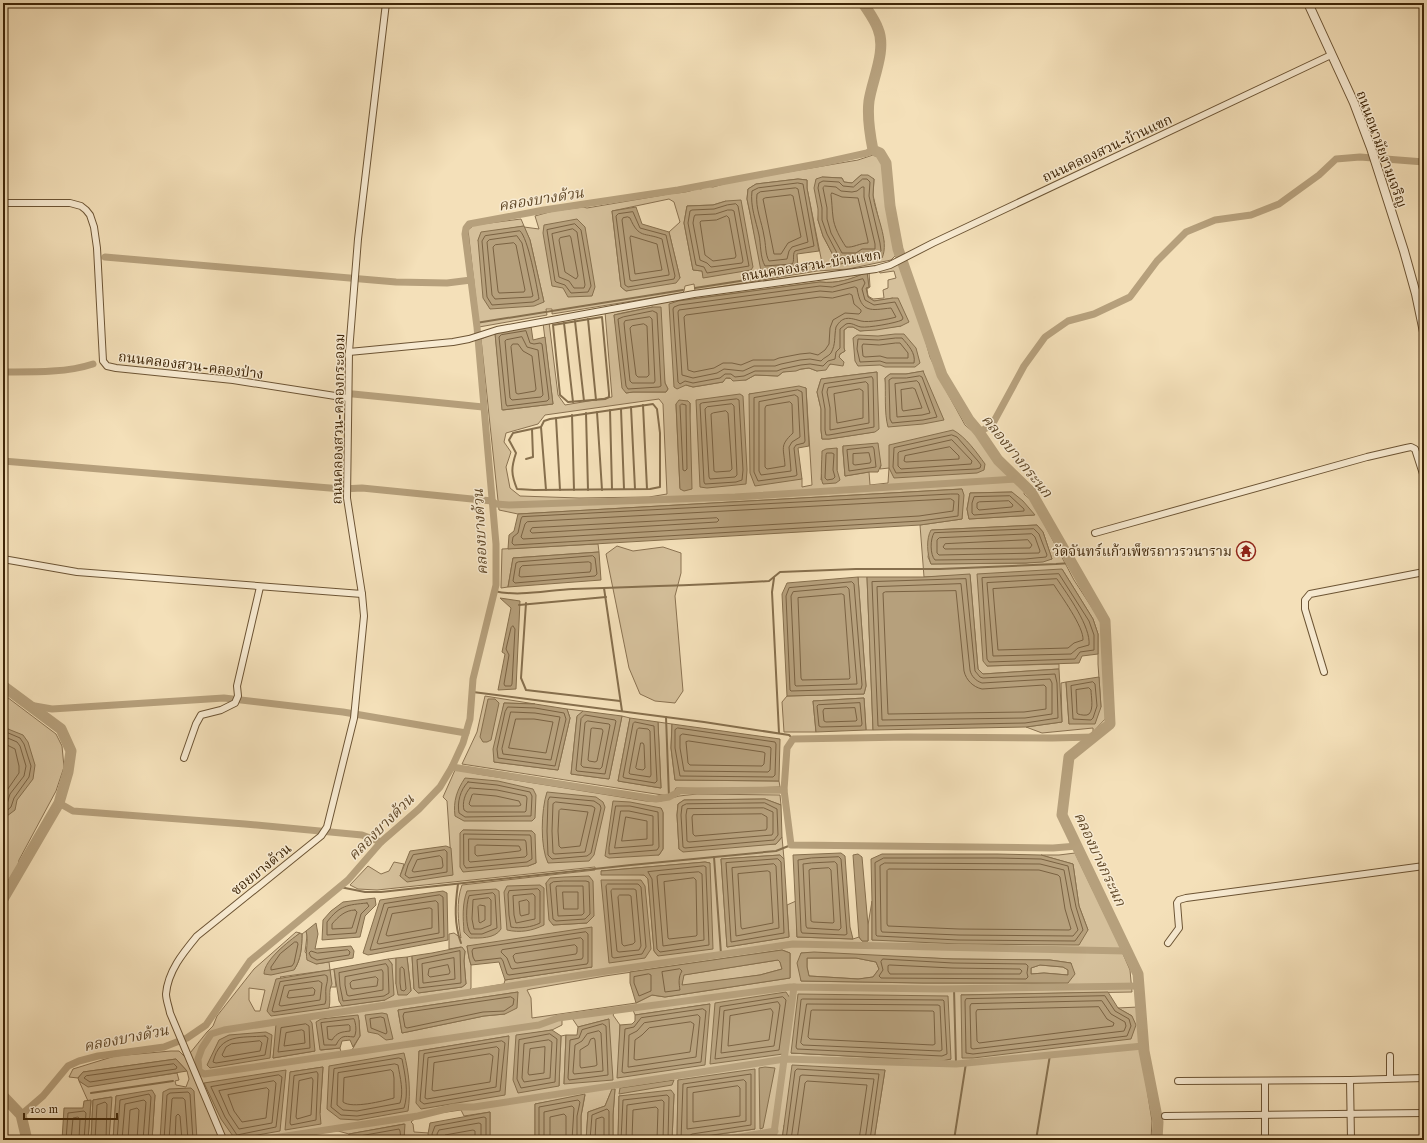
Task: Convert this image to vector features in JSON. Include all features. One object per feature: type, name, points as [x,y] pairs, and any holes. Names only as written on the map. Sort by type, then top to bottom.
[{"type":"street","name":"ถนนคลองสวน-คลองกระออม","points":[[362,594],[346,487],[349,352],[358,239],[386,3]]},
{"type":"street","name":"ถนนอนามัยงามเจริญ","points":[[1308,3],[1354,103],[1371,148],[1404,251],[1416,294],[1424,332]]},
{"type":"street","name":"ถนนคลองสวน-บ้านแขก","points":[[349,352],[453,342],[469,339],[486,333],[558,318],[694,294],[876,269],[890,265],[1331,55]]},
{"type":"street","name":"ถนนคลองสวน-คลองป่าง","points":[[3,203],[70,203],[81,206],[90,215],[94,227],[97,248],[103,361],[107,366],[233,380],[348,398]]},
{"type":"street","points":[[1095,533],[1367,457],[1406,448],[1415,449],[1424,477]]},
{"type":"street","points":[[3,559],[77,572],[362,594]]},
{"type":"street","points":[[1324,672],[1305,609],[1305,600],[1310,594],[1424,572]]},
{"type":"street","points":[[184,758],[196,724],[201,715],[221,710],[235,703],[238,696],[237,686],[260,587]]},
{"type":"street","name":"ซอยบางด้วน","points":[[223,1139],[170,1013],[166,996],[169,982],[175,966],[197,936],[321,836],[328,824],[354,718],[364,616],[362,594]]},
{"type":"street","points":[[1168,943],[1179,928],[1177,903],[1186,898],[1424,866]]},
{"type":"street","points":[[1390,1056],[1390,1078]]},
{"type":"street","points":[[1178,1081],[1424,1078]]},
{"type":"street","points":[[1350,1080],[1351,1140]]},
{"type":"street","points":[[1265,1081],[1265,1140]]},
{"type":"street","points":[[1165,1116],[1424,1113]]},
{"type":"shaded area","points":[[873,155],[880,158],[885,164],[888,212],[896,255],[891,260],[848,269],[817,271],[695,291],[694,284],[685,286],[682,293],[552,314],[552,309],[546,309],[547,315],[479,327],[468,230],[474,225],[521,219],[524,226],[481,233],[478,241],[544,302],[530,240],[524,227],[539,229],[535,216],[553,211],[583,207],[587,208],[685,192],[697,188],[701,189],[706,186],[713,187],[734,181],[858,160]],"holes":[[[861,175],[874,179],[873,195],[884,242],[872,259],[864,258],[861,262],[850,262],[830,266],[833,255],[823,236],[818,220],[822,177],[842,178],[844,182],[852,183]],[[798,179],[807,180],[807,188],[822,263],[798,268],[762,271],[747,199],[748,189],[756,184]],[[669,199],[674,202],[680,222],[669,232],[680,278],[626,291],[621,287],[612,211]],[[726,201],[704,278],[702,271],[693,270],[684,223],[687,206],[713,205]]]},
{"type":"shaded area","points":[[899,264],[918,314],[930,357],[965,425],[978,436],[1004,471],[1025,489],[1024,494],[1032,501],[1074,580],[1102,623],[1106,718],[1093,732],[1093,728],[1042,733],[1026,727],[1062,722],[1061,683],[1066,682],[1069,724],[1101,707],[1098,664],[1098,634],[1093,619],[1062,569],[987,666],[1059,664],[1059,669],[983,674],[978,669],[970,575],[924,577],[920,525],[962,519],[962,489],[518,514],[499,510],[481,339],[495,333],[503,410],[553,404],[543,323],[549,322],[558,395],[565,405],[612,397],[605,312],[672,300],[869,272],[870,287],[867,289],[868,296],[873,299],[884,298],[883,290],[888,288],[888,280],[896,278],[894,271],[880,273],[878,270]],"holes":[[[867,273],[869,287],[866,288],[868,297],[874,301],[893,298],[901,326],[860,331],[853,327],[848,327],[844,330],[845,351],[840,354],[839,357],[841,359],[817,371],[809,368],[783,372],[778,376],[755,375],[746,380],[725,378],[723,382],[693,387],[686,385],[678,301],[820,282],[838,282]],[[653,307],[665,383],[668,389],[666,392],[626,393],[614,315]],[[924,371],[887,396],[885,378],[890,374],[906,374]],[[877,372],[874,432],[822,439],[821,409],[817,392],[821,379]],[[806,388],[812,485],[802,487],[802,479],[749,394]],[[659,399],[663,404],[667,494],[649,497],[579,498],[520,496],[510,488],[506,467],[511,452],[504,442],[506,433],[538,424],[545,415]],[[688,401],[690,403],[690,412],[684,490],[680,488],[676,404]],[[843,446],[881,465],[880,469],[889,468],[888,483],[870,485],[869,472],[845,476]],[[837,448],[837,470],[821,480],[822,465]],[[1012,492],[1034,515],[969,519],[967,509],[970,493]],[[1037,525],[1043,532],[1052,559],[1026,563],[931,564],[928,557],[932,530]]]},
{"type":"shaded area","points":[[598,544],[599,552],[513,558],[508,587],[501,588],[502,549]]},
{"type":"shaded area","points":[[617,546],[633,551],[663,547],[681,553],[681,573],[675,596],[683,691],[675,703],[655,701],[640,694],[629,668],[606,554]]},
{"type":"shaded area","points":[[858,577],[867,577],[873,730],[866,730],[864,698],[813,701],[816,732],[784,732],[782,702],[787,696],[864,694],[866,686]]},
{"type":"shaded area","points":[[3,694],[56,734],[62,746],[64,767],[56,791],[19,860],[18,865],[3,889]]},
{"type":"shaded area","points":[[485,696],[535,704],[504,703],[494,762],[558,770],[570,718],[567,709],[583,711],[577,717],[571,774],[609,779],[622,716],[630,718],[618,781],[661,788],[658,722],[672,724],[671,748],[675,780],[779,781],[780,787],[715,789],[676,788],[673,794],[669,796],[462,764],[477,732]]},
{"type":"shaded area","points":[[455,770],[646,801],[661,801],[679,796],[697,794],[780,795],[781,805],[765,799],[684,800],[678,804],[677,815],[679,849],[776,844],[782,837],[784,859],[780,855],[721,859],[727,947],[789,937],[787,905],[796,901],[797,937],[853,939],[859,937],[862,941],[868,941],[868,925],[872,901],[872,940],[1088,930],[1079,906],[1073,864],[1041,855],[1075,853],[1130,970],[1132,992],[961,995],[1132,1016],[1118,1008],[1138,1007],[1141,1051],[1152,1121],[1151,1140],[874,1140],[885,1070],[784,1125],[782,1140],[679,1140],[755,1129],[678,1080],[677,1140],[672,1140],[674,1094],[619,1096],[618,1140],[613,1140],[615,1089],[612,1089],[605,1106],[588,1112],[586,1140],[581,1140],[581,1116],[585,1095],[535,1104],[535,1140],[490,1140],[490,1112],[464,1116],[461,1110],[418,1116],[411,1122],[413,1124],[414,1132],[429,1133],[429,1140],[404,1140],[404,1124],[349,1134],[338,1131],[309,1134],[305,1140],[152,1140],[155,1095],[116,1096],[113,1140],[109,1140],[111,1097],[93,1100],[91,1140],[88,1140],[91,1101],[88,1101],[79,1081],[88,1086],[177,1073],[179,1080],[175,1081],[176,1085],[186,1087],[189,1079],[187,1071],[176,1059],[83,1072],[78,1078],[69,1077],[73,1069],[115,1056],[179,1051],[186,1058],[213,1026],[217,1016],[254,969],[296,932],[300,933],[277,952],[294,970],[300,957],[302,934],[306,931],[307,936],[305,952],[316,964],[329,962],[330,970],[280,977],[319,1009],[385,1000],[392,964],[388,959],[396,958],[396,984],[411,991],[407,957],[412,956],[414,989],[418,993],[462,987],[466,984],[464,961],[465,951],[461,947],[449,949],[449,934],[454,933],[461,938],[458,912],[462,885],[595,870],[595,867],[377,890],[358,889],[350,885],[368,866],[381,874],[389,871],[394,862],[404,864],[400,876],[452,875],[447,801],[443,797]],"holes":[[[661,808],[663,813],[663,849],[659,855],[653,854]],[[463,830],[532,831],[536,863],[528,866],[460,833]],[[705,862],[710,863],[658,956],[654,951],[648,879],[644,875],[601,871]],[[546,883],[587,923],[553,925]],[[467,946],[592,967],[505,980],[504,984],[469,990],[471,988],[471,965]],[[782,950],[790,953],[790,978],[665,997],[652,995],[636,1003],[532,1018],[531,998],[527,990],[605,976]],[[801,953],[953,959],[1050,960],[1071,963],[1068,983],[801,981]],[[249,988],[265,990],[260,1011],[255,1011],[249,1000]],[[518,992],[505,1014],[484,1016],[402,1033],[398,1010]],[[710,1004],[618,1078],[620,1025],[613,1015],[615,1012],[633,1010],[635,1015]],[[572,1018],[578,1027],[609,1019],[564,1084],[566,1035],[561,1036],[559,1086],[516,1036],[552,1030],[562,1025],[562,1019]],[[359,1020],[360,1036],[352,1050],[341,1052],[340,1048],[321,1050]],[[276,1035],[315,1051],[273,1058]],[[509,1036],[419,1105],[419,1051]],[[791,1053],[951,1059],[942,1061]],[[323,1067],[320,1113],[290,1072]]]},
{"type":"shaded area","points":[[807,958],[856,958],[876,962],[879,969],[873,977],[859,979],[809,976]]},
{"type":"shaded area","points":[[778,960],[782,969],[760,975],[682,986],[683,975]]},
{"type":"shaded area","points":[[1040,965],[1063,967],[1068,970],[1068,975],[1044,973],[1031,974],[1031,968]]},
{"type":"shaded area","points":[[334,969],[336,987],[330,987],[330,970]]},
{"type":"water","points":[[861,175],[868,175],[874,179],[874,202],[884,244],[882,258],[864,258],[861,262],[850,262],[830,266],[833,255],[823,236],[818,220],[818,209],[814,188],[816,179],[822,177],[842,178],[844,182],[852,183]]},
{"type":"water","points":[[798,179],[807,180],[807,188],[819,251],[797,254],[798,268],[761,271],[747,199],[748,189],[756,184]]},
{"type":"water","points":[[741,200],[753,267],[751,270],[703,278],[702,271],[693,270],[684,223],[687,206],[713,205],[726,201]]},
{"type":"water","points":[[636,207],[642,224],[669,232],[680,278],[676,283],[626,291],[621,287],[612,211]]},
{"type":"water","points":[[577,219],[585,227],[595,287],[592,296],[568,297],[563,288],[552,286],[543,233],[544,225]]},
{"type":"water","points":[[524,226],[530,240],[544,302],[534,306],[490,309],[483,298],[478,240],[481,232]]},
{"type":"water","points":[[867,272],[869,287],[866,288],[868,297],[874,301],[898,298],[909,322],[901,326],[876,330],[860,331],[853,327],[848,327],[844,330],[845,351],[840,354],[839,357],[844,362],[843,366],[830,364],[826,370],[817,371],[809,368],[783,372],[778,376],[755,375],[746,380],[733,381],[730,378],[726,378],[723,382],[693,387],[686,385],[677,389],[674,387],[669,304],[678,301],[820,282],[838,282]]},
{"type":"water","points":[[653,307],[661,307],[665,383],[668,389],[666,392],[626,393],[622,388],[614,315]]},
{"type":"water","points":[[531,326],[533,340],[545,337],[553,404],[502,410],[495,333]]},
{"type":"water","points":[[904,334],[916,348],[920,363],[915,367],[885,367],[880,365],[858,366],[855,361],[853,338],[857,335],[878,336]]},
{"type":"water","points":[[923,371],[944,420],[923,424],[888,427],[885,378],[890,374],[906,374]]},
{"type":"water","points":[[877,372],[879,429],[875,432],[822,439],[821,409],[817,392],[821,379]]},
{"type":"water","points":[[799,386],[806,388],[809,446],[798,448],[802,479],[755,486],[750,473],[749,394]]},
{"type":"water","points":[[740,394],[743,396],[747,470],[746,484],[707,488],[700,487],[696,400]]},
{"type":"water","points":[[679,400],[688,401],[690,403],[692,489],[684,491],[680,489],[676,404]]},
{"type":"water","points":[[953,430],[967,441],[975,450],[985,464],[984,470],[977,473],[894,478],[889,468],[889,445]]},
{"type":"water","points":[[878,443],[881,465],[878,472],[845,476],[843,446]]},
{"type":"water","points":[[837,448],[837,470],[840,480],[836,483],[823,484],[821,474],[822,451]]},
{"type":"water","points":[[962,489],[964,495],[962,519],[920,525],[508,549],[509,535],[514,531],[518,514]]},
{"type":"water","points":[[1012,492],[1023,501],[1035,515],[969,519],[967,509],[970,493]]},
{"type":"water","points":[[1037,525],[1043,532],[1052,559],[1043,562],[1026,563],[931,564],[928,538],[931,530]]},
{"type":"water","points":[[599,552],[601,580],[508,587],[513,558]]},
{"type":"water","points":[[1062,569],[1093,619],[1098,634],[1098,654],[1082,656],[1079,663],[987,666],[983,661],[977,574]]},
{"type":"water","points":[[970,574],[978,669],[983,674],[1059,669],[1062,722],[1026,727],[873,730],[867,577],[924,577]]},
{"type":"water","points":[[858,577],[866,686],[864,694],[787,696],[782,594],[787,583]]},
{"type":"water","points":[[500,598],[520,601],[516,689],[498,690],[505,654],[502,652],[511,608]]},
{"type":"water","points":[[1099,677],[1101,707],[1095,724],[1069,724],[1066,682]]},
{"type":"water","points":[[864,698],[866,730],[816,732],[813,701]]},
{"type":"water","points":[[488,699],[495,699],[499,703],[491,740],[483,742],[480,737]]},
{"type":"water","points":[[504,703],[535,704],[567,709],[570,718],[558,770],[494,762],[493,749]]},
{"type":"water","points":[[583,711],[622,716],[609,779],[571,774],[577,716]]},
{"type":"water","points":[[630,718],[658,722],[661,788],[618,781]]},
{"type":"water","points":[[3,722],[8,729],[23,735],[28,742],[35,765],[33,779],[17,800],[15,810],[3,819]]},
{"type":"water","points":[[672,724],[780,739],[779,781],[675,780],[671,748]]},
{"type":"water","points":[[465,778],[498,781],[533,789],[536,795],[535,818],[532,821],[464,821],[455,816],[456,796]]},
{"type":"water","points":[[547,792],[596,797],[603,802],[605,807],[594,855],[589,861],[548,863],[545,856],[542,828]]},
{"type":"water","points":[[765,799],[781,805],[782,837],[776,844],[683,852],[679,849],[677,815],[678,804],[684,800]]},
{"type":"water","points":[[613,801],[630,802],[661,808],[663,812],[663,849],[659,855],[609,858],[605,856]]},
{"type":"water","points":[[463,830],[532,831],[535,834],[536,863],[528,866],[463,872],[460,867],[460,833]]},
{"type":"water","points":[[446,846],[451,848],[453,875],[407,882],[400,876],[410,851]]},
{"type":"water","points":[[841,853],[845,856],[850,927],[853,939],[797,937],[793,855]]},
{"type":"water","points":[[858,854],[862,857],[868,941],[862,941],[859,937],[853,855]]},
{"type":"water","points":[[882,854],[1041,855],[1073,864],[1079,906],[1088,930],[1079,945],[958,944],[872,940],[871,859]]},
{"type":"water","points":[[780,855],[784,859],[789,937],[727,947],[721,859]]},
{"type":"water","points":[[705,862],[710,863],[713,949],[658,956],[654,951],[648,879],[644,875],[601,875],[601,871]]},
{"type":"water","points":[[589,876],[593,881],[594,916],[587,923],[553,925],[549,920],[546,883],[550,878]]},
{"type":"water","points":[[601,880],[641,880],[645,886],[651,949],[645,958],[609,963]]},
{"type":"water","points":[[540,885],[544,888],[544,925],[526,931],[507,930],[504,892],[507,886]]},
{"type":"water","points":[[496,889],[499,891],[501,929],[495,935],[482,938],[470,938],[464,932],[463,916],[467,891]]},
{"type":"water","points":[[443,891],[447,893],[448,940],[368,955],[363,953],[380,900]]},
{"type":"water","points":[[375,898],[376,905],[365,916],[360,937],[322,940],[323,920],[331,911],[343,902]]},
{"type":"water","points":[[316,923],[318,934],[315,949],[351,946],[354,951],[353,958],[316,964],[307,960],[306,931]]},
{"type":"water","points":[[592,927],[592,967],[505,980],[499,962],[471,965],[469,958],[467,946]]},
{"type":"water","points":[[300,933],[302,934],[301,953],[294,970],[271,975],[264,974],[265,969],[272,957]]},
{"type":"water","points":[[462,947],[465,951],[464,961],[466,984],[462,987],[418,993],[414,989],[412,956]]},
{"type":"water","points":[[782,950],[790,953],[790,978],[665,997],[652,995],[636,1003],[630,983],[630,972]],"holes":[[[778,960],[782,969],[760,975],[682,985],[684,975]]]},
{"type":"water","points":[[814,952],[953,959],[1050,960],[1071,963],[1075,974],[1068,983],[801,981],[797,963],[801,953]],"holes":[[[807,958],[856,958],[876,962],[879,969],[873,977],[858,979],[809,976]],[[1040,965],[1063,967],[1068,970],[1068,975],[1044,973],[1031,974],[1031,968]]]},
{"type":"water","points":[[407,957],[411,991],[407,995],[398,995],[396,984],[396,958]]},
{"type":"water","points":[[388,959],[392,964],[394,995],[385,1000],[342,1006],[339,1001],[334,969]]},
{"type":"water","points":[[330,970],[332,984],[330,989],[329,1008],[271,1016],[267,1011],[276,979]]},
{"type":"water","points":[[518,992],[517,1008],[505,1014],[484,1016],[402,1033],[398,1010]]},
{"type":"water","points":[[786,992],[790,998],[783,1054],[710,1064],[715,1003]]},
{"type":"water","points":[[1108,992],[1118,1008],[1132,1016],[1136,1025],[1131,1039],[973,1058],[962,1058],[961,995]]},
{"type":"water","points":[[798,994],[948,996],[951,1059],[942,1061],[791,1053]]},
{"type":"water","points":[[710,1004],[705,1065],[617,1078],[620,1025],[632,1024],[635,1021],[635,1015]]},
{"type":"water","points":[[382,1013],[387,1014],[393,1039],[386,1040],[378,1034],[368,1032],[365,1015]]},
{"type":"water","points":[[358,1015],[360,1036],[353,1047],[350,1040],[342,1041],[340,1048],[320,1050],[316,1022],[321,1019]]},
{"type":"water","points":[[309,1019],[312,1023],[315,1051],[273,1058],[276,1024]]},
{"type":"water","points":[[609,1019],[613,1080],[564,1084],[566,1035],[577,1035],[578,1027]]},
{"type":"water","points":[[552,1030],[561,1036],[559,1086],[518,1093],[513,1080],[516,1035]]},
{"type":"water","points":[[266,1032],[272,1035],[270,1058],[210,1068],[207,1065],[219,1040],[229,1035]]},
{"type":"water","points":[[509,1036],[505,1095],[421,1109],[416,1103],[419,1051]]},
{"type":"water","points":[[404,1053],[409,1082],[408,1111],[358,1120],[340,1119],[327,1109],[329,1066]]},
{"type":"water","points":[[176,1059],[187,1071],[88,1087],[79,1081],[78,1078],[83,1072]]},
{"type":"water","points":[[792,1065],[885,1070],[874,1140],[782,1140]]},
{"type":"water","points":[[323,1067],[320,1113],[321,1124],[285,1130],[290,1072]]},
{"type":"water","points":[[759,1068],[775,1068],[763,1128],[760,1129]]},
{"type":"water","points":[[755,1069],[755,1129],[677,1140],[678,1080]]},
{"type":"water","points":[[286,1070],[280,1131],[235,1139],[221,1119],[204,1083]]},
{"type":"water","points":[[674,1080],[672,1085],[619,1094],[620,1088]]},
{"type":"water","points":[[191,1088],[194,1091],[197,1140],[160,1140],[163,1092],[169,1089]]},
{"type":"water","points":[[612,1089],[615,1089],[613,1140],[586,1140],[588,1112],[605,1106]]},
{"type":"water","points":[[152,1090],[155,1095],[152,1140],[113,1140],[116,1096]]},
{"type":"water","points":[[671,1090],[674,1094],[672,1140],[618,1140],[619,1096]]},
{"type":"water","points":[[585,1094],[581,1116],[581,1140],[535,1140],[535,1104]]},
{"type":"water","points":[[112,1097],[109,1140],[91,1140],[93,1100]]},
{"type":"water","points":[[91,1100],[88,1140],[62,1140],[64,1108],[83,1108],[84,1101]]},
{"type":"water","points":[[490,1112],[490,1140],[429,1140],[428,1134],[430,1123]]},
{"type":"water","points":[[405,1124],[404,1140],[348,1140],[349,1134]]},
{"type":"waterway","name":"คลองบางกระนก","points":[[863,3],[878,29],[881,46],[868,107],[869,126],[873,150],[880,153],[886,163],[890,206],[898,249],[942,375],[969,420],[998,460],[1031,492],[1105,621],[1110,724],[1069,757],[1062,815],[1138,974],[1144,1051],[1158,1122],[1157,1140]]},
{"type":"waterway","name":"คลองบางด้วน","points":[[21,1115],[43,1096],[68,1066],[79,1061],[98,1056],[164,1047],[187,1038],[206,1025],[250,961],[348,880],[381,842],[419,809],[440,787],[452,767],[463,743],[470,719],[473,679],[496,585],[496,544],[477,327],[465,234],[466,228],[469,224],[544,210],[678,190],[822,163],[867,153],[873,150]]},
{"type":"waterway","points":[[979,432],[992,425],[1024,366],[1045,337],[1068,321],[1094,314],[1130,297],[1157,261],[1186,232],[1215,220],[1251,215],[1279,204],[1319,175],[1336,159],[1360,157],[1424,162]]},
{"type":"waterway","points":[[105,257],[396,282],[447,283],[471,280]]},
{"type":"waterway","points":[[695,288],[759,278]]},
{"type":"waterway","points":[[476,323],[683,290]]},
{"type":"waterway","points":[[602,317],[609,397],[605,399],[568,402],[560,395],[553,325],[602,317]]},
{"type":"waterway","points":[[588,319],[596,400]]},
{"type":"waterway","points":[[575,321],[584,401]]},
{"type":"waterway","points":[[564,323],[573,402]]},
{"type":"waterway","points":[[3,372],[60,370],[93,364]]},
{"type":"waterway","points":[[353,394],[483,407]]},
{"type":"waterway","points":[[653,404],[657,409],[660,433],[660,487],[650,489],[517,489],[512,471],[516,453],[509,440],[513,433],[541,427],[544,421],[550,419],[653,404]]},
{"type":"waterway","points":[[643,405],[647,489]]},
{"type":"waterway","points":[[631,407],[635,489]]},
{"type":"waterway","points":[[621,409],[624,489]]},
{"type":"waterway","points":[[610,410],[612,489]]},
{"type":"waterway","points":[[597,412],[602,490]]},
{"type":"waterway","points":[[586,413],[588,490]]},
{"type":"waterway","points":[[572,415],[574,490]]},
{"type":"waterway","points":[[556,418],[560,490]]},
{"type":"waterway","points":[[541,427],[546,490]]},
{"type":"waterway","points":[[526,459],[533,457],[532,429]]},
{"type":"waterway","points":[[3,461],[342,489],[362,488],[492,501],[496,504],[509,505],[735,497],[1016,479]]},
{"type":"waterway","points":[[494,591],[504,593],[524,593],[573,589],[769,581],[780,572],[856,569],[940,569],[1071,563]]},
{"type":"waterway","points":[[774,578],[772,592],[779,733]]},
{"type":"waterway","points":[[604,588],[622,711]]},
{"type":"waterway","points":[[519,605],[606,597]]},
{"type":"waterway","points":[[526,603],[521,678],[526,690],[620,701]]},
{"type":"waterway","points":[[3,686],[61,729],[71,751],[68,772],[59,803],[3,899]]},
{"type":"waterway","points":[[473,692],[704,722],[789,735],[793,739]]},
{"type":"waterway","points":[[29,705],[52,709],[224,698],[343,712],[466,733]]},
{"type":"waterway","points":[[666,717],[669,797]]},
{"type":"waterway","points":[[784,790],[787,748],[793,739],[908,737],[1094,737]]},
{"type":"waterway","points":[[452,767],[656,799],[669,797],[680,791],[784,790],[791,845],[1053,848],[1077,846]]},
{"type":"waterway","points":[[59,803],[73,811],[245,824],[362,835],[381,842]]},
{"type":"waterway","points":[[340,887],[365,892],[381,892],[776,851],[791,845]]},
{"type":"waterway","points":[[714,857],[721,954]]},
{"type":"waterway","points":[[458,884],[456,914],[457,929],[461,943]]},
{"type":"waterway","points":[[1127,951],[793,944],[224,1030],[211,1034],[202,1048],[198,1059],[199,1071],[204,1074],[247,1068],[539,1025],[558,1018],[790,987],[940,989],[1139,986]]},
{"type":"waterway","points":[[773,1140],[794,987]]},
{"type":"waterway","points":[[954,989],[956,1064]]},
{"type":"waterway","points":[[260,1140],[418,1116],[454,1107],[474,1107],[785,1059],[956,1064],[1143,1046]]},
{"type":"waterway","points":[[1036,1140],[1050,1055]]},
{"type":"waterway","points":[[954,1140],[966,1063]]},
{"type":"waterway","points":[[91,1093],[173,1081]]},
{"type":"waterway","name":"คลองบางด้วน","points":[[3,1096],[21,1115],[27,1140]]},
{"type":"waterway","points":[[723,1140],[775,1131]]},
{"type":"waterway","points":[[3,1140],[26,1139]]},
{"type":"place","name":"วัดจันทร์แก้วเพ็ชรถาวรวนาราม","points":[[1246,551]]}]
